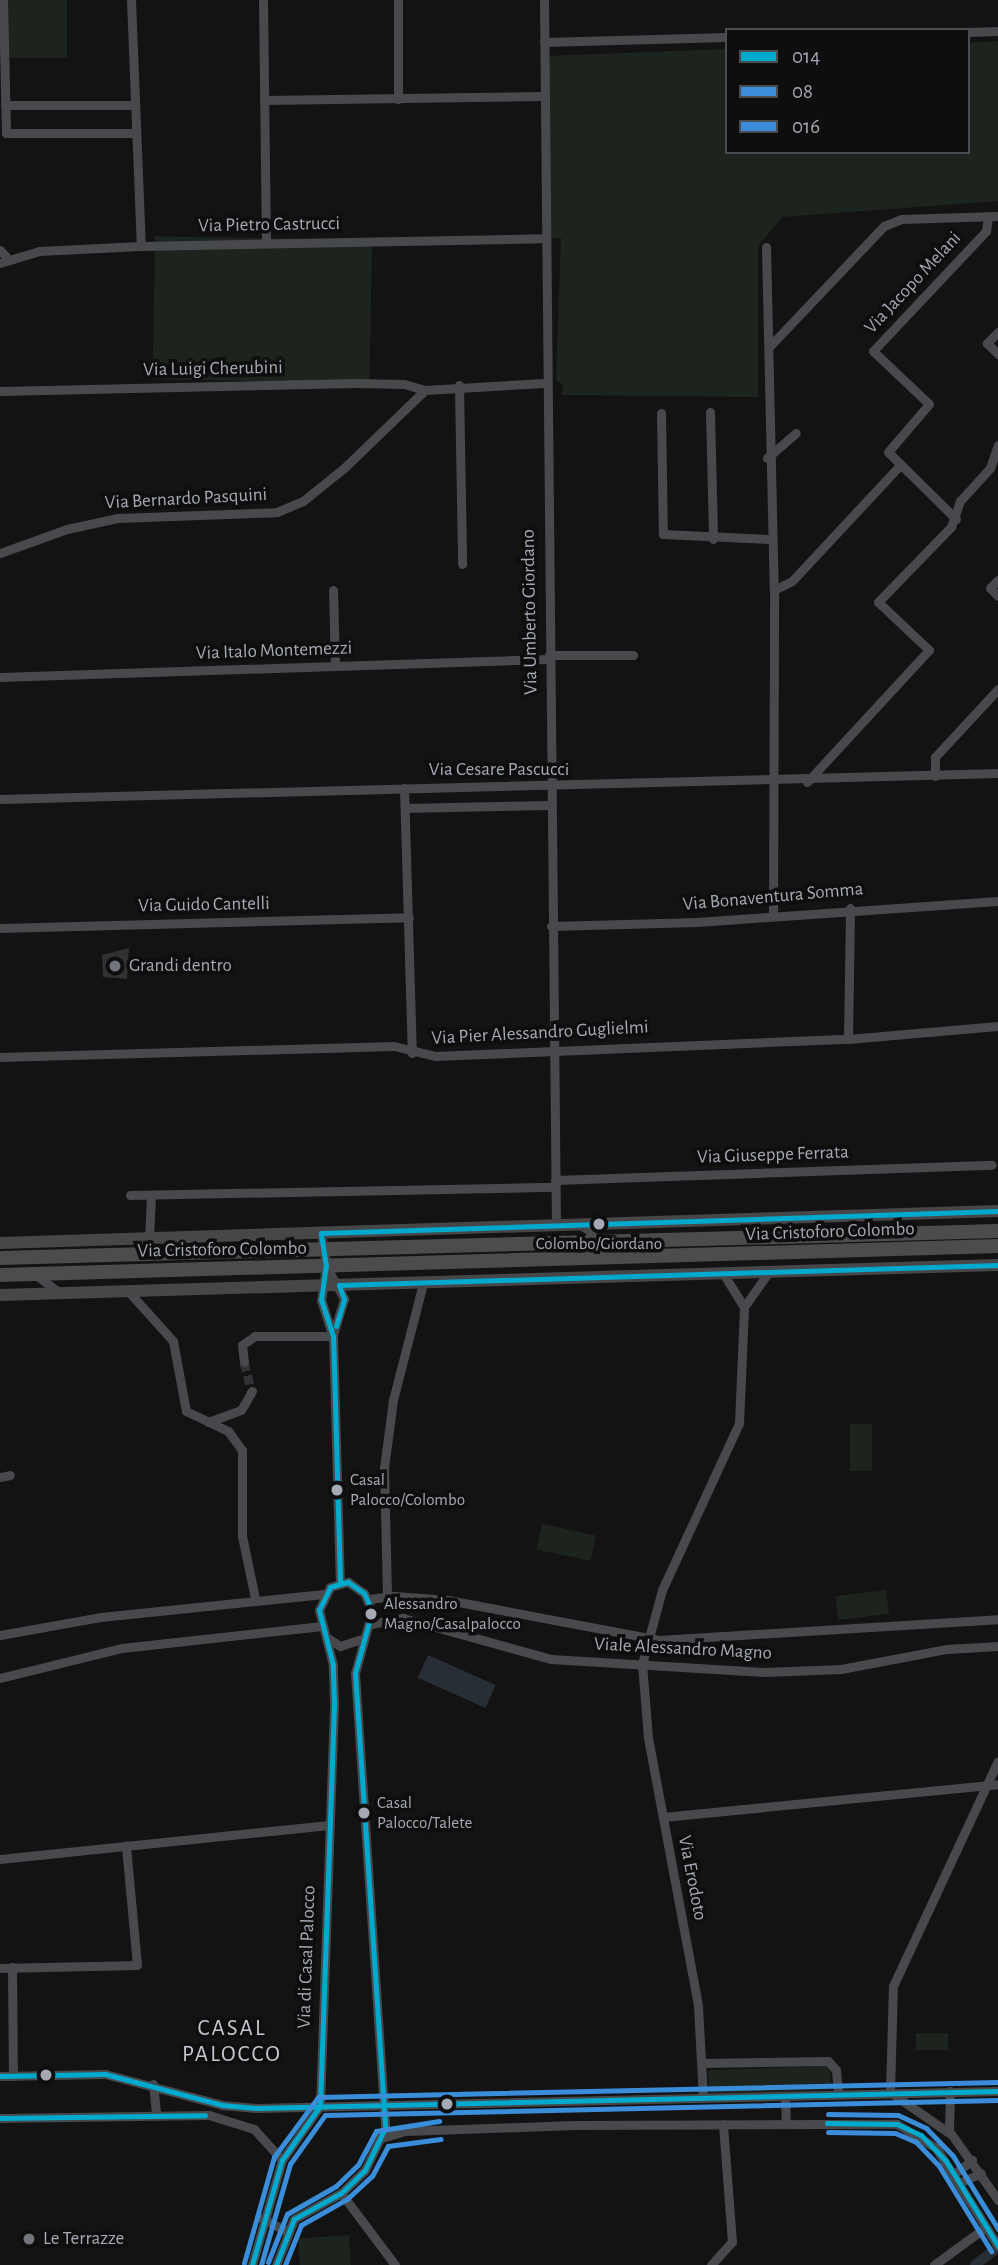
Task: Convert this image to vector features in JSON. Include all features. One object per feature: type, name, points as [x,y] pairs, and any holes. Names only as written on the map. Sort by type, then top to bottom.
[{"type":"main road","name":"Via Cristoforo Colombo","points":[[0,1258],[998,1231]]},
{"type":"main road","name":"Via Cristoforo Colombo","points":[[0,1275],[998,1246]]},
{"type":"street","points":[[3,0],[6,133],[133,133]]},
{"type":"street","points":[[131,0],[131,105],[141,246]]},
{"type":"street","points":[[263,0],[266,242]]},
{"type":"street","points":[[398,0],[398,99]]},
{"type":"street","name":"Via Umberto Giordano","points":[[544,0],[544,383],[556,1224]]},
{"type":"street","points":[[970,32],[998,31]]},
{"type":"street","points":[[544,42],[725,37]]},
{"type":"street","points":[[264,100],[544,96]]},
{"type":"street","points":[[5,105],[131,105]]},
{"type":"street","points":[[769,347],[884,226],[901,219],[993,216]]},
{"type":"street","name":"Via Jacopo Melani","points":[[900,465],[888,452],[929,404],[873,351],[986,231],[993,216]]},
{"type":"street","name":"Via Pietro Castrucci","points":[[0,250],[4,261],[39,251],[141,246],[543,238]]},
{"type":"street","points":[[766,247],[769,347],[767,458],[774,590],[771,783],[773,916]]},
{"type":"street","points":[[998,332],[987,344],[998,354]]},
{"type":"street","name":"Via Luigi Cherubini","points":[[0,391],[356,383],[404,384],[425,390]]},
{"type":"street","points":[[425,390],[459,385],[544,383]]},
{"type":"street","points":[[459,385],[462,564]]},
{"type":"street","name":"Via Bernardo Pasquini","points":[[0,553],[66,528],[117,518],[277,512],[303,501],[344,468],[425,390]]},
{"type":"street","points":[[710,412],[713,539]]},
{"type":"street","points":[[661,413],[663,534],[713,539],[771,539]]},
{"type":"street","points":[[767,458],[796,433]]},
{"type":"street","points":[[807,782],[929,650],[878,603],[956,519],[960,501],[989,468],[996,452]]},
{"type":"street","points":[[774,590],[792,581],[900,465],[956,519]]},
{"type":"street","points":[[998,580],[990,588],[998,596]]},
{"type":"street","points":[[333,590],[335,666]]},
{"type":"street","name":"Via Italo Montemezzi","points":[[0,677],[633,655]]},
{"type":"street","points":[[935,776],[935,757],[998,689]]},
{"type":"street","name":"Via Cesare Pascucci","points":[[0,799],[404,788],[771,783],[998,774]]},
{"type":"street","points":[[404,788],[410,917],[412,1053]]},
{"type":"street","name":"Via Cesare Pascucci","points":[[405,808],[550,805]]},
{"type":"street","name":"Via Bonaventura Somma","points":[[551,926],[773,916],[850,908],[998,901]]},
{"type":"street","points":[[848,1039],[850,908]]},
{"type":"street","name":"Via Guido Cantelli","points":[[0,928],[410,917]]},
{"type":"street","name":"Via Pier Alessandro Guglielmi","points":[[0,1057],[394,1046],[412,1053],[848,1039],[998,1026]]},
{"type":"street","name":"Via Giuseppe Ferrata","points":[[130,1195],[555,1183],[992,1165]]},
{"type":"street","points":[[149,1238],[151,1195]]},
{"type":"street","name":"Via Cristoforo Colombo","points":[[0,1243],[998,1211]]},
{"type":"street","name":"Via Cristoforo Colombo","points":[[582,1226],[607,1242]]},
{"type":"street","points":[[321,1233],[326,1266],[322,1304],[332,1336],[340,1582]]},
{"type":"street","name":"Via Cristoforo Colombo","points":[[0,1295],[998,1265]]},
{"type":"street","points":[[326,1266],[339,1285],[344,1301],[332,1336]]},
{"type":"street","points":[[645,1639],[662,1590],[739,1423],[744,1307],[768,1273]]},
{"type":"street","points":[[34,1274],[60,1293]]},
{"type":"street","points":[[723,1275],[744,1307]]},
{"type":"street","points":[[387,1596],[384,1468],[396,1388],[423,1283]]},
{"type":"street","points":[[128,1291],[171,1336],[183,1405],[233,1435],[242,1450],[242,1536],[255,1598]]},
{"type":"street","points":[[244,1362],[242,1345],[255,1336],[332,1336]]},
{"type":"street","points":[[208,1422],[241,1410],[252,1391]]},
{"type":"street","points":[[0,1635],[255,1598],[324,1594],[340,1582],[355,1584],[369,1600],[371,1624],[361,1639],[355,1674],[387,2107],[382,2138],[365,2170],[341,2193],[294,2219],[286,2231],[276,2265]]},
{"type":"street","points":[[324,1594],[320,1626],[324,1636],[340,1646],[361,1639]]},
{"type":"street","name":"Viale Alessandro Magno","points":[[369,1600],[387,1596],[470,1604],[645,1639],[998,1619]]},
{"type":"street","name":"Viale Alessandro Magno","points":[[371,1624],[403,1618],[523,1655],[642,1664],[805,1671],[998,1646]]},
{"type":"street","points":[[0,1678],[122,1648],[320,1626]]},
{"type":"street","name":"Via di Casal Palocco","points":[[320,2106],[334,1702],[324,1636]]},
{"type":"street","name":"Via Erodoto","points":[[645,1639],[642,1664],[663,1817],[697,2000],[703,2098]]},
{"type":"street","points":[[890,2092],[893,1986],[993,1782],[998,1761]]},
{"type":"street","points":[[663,1817],[993,1782]]},
{"type":"street","points":[[0,1859],[329,1825]]},
{"type":"street","points":[[0,1968],[137,1965],[126,1846]]},
{"type":"street","points":[[12,1967],[12,2076]]},
{"type":"street","points":[[702,2063],[828,2061],[837,2072],[838,2094]]},
{"type":"street","points":[[0,2076],[105,2074],[153,2084],[222,2105],[387,2107],[998,2091]]},
{"type":"street","points":[[153,2084],[156,2113]]},
{"type":"street","points":[[949,2132],[950,2091]]},
{"type":"street","points":[[890,2092],[949,2132],[972,2160],[998,2200]]},
{"type":"street","points":[[785,2097],[786,2123]]},
{"type":"street","points":[[253,2265],[261,2218],[282,2161],[320,2106]]},
{"type":"street","points":[[0,2118],[156,2113],[209,2115],[254,2129],[282,2161]]},
{"type":"street","points":[[382,2138],[405,2131],[786,2123],[904,2126],[929,2142],[960,2183],[998,2246]]},
{"type":"street","points":[[711,2265],[732,2242],[723,2124]]},
{"type":"street","points":[[954,2174],[972,2160]]},
{"type":"street","points":[[960,2183],[981,2173]]},
{"type":"street","points":[[341,2193],[395,2265]]},
{"type":"street","points":[[261,2218],[286,2231]]},
{"type":"street","points":[[934,2265],[989,2231]]},
{"type":"shaded area","points":[[8,0],[67,0],[67,58],[8,58]]},
{"type":"shaded area","points":[[998,41],[998,201],[782,217],[758,246],[758,397],[561,395],[563,385],[556,380],[561,238],[543,238],[544,56],[725,49],[725,154],[970,154],[970,43]]},
{"type":"shaded area","points":[[155,236],[372,240],[370,383],[153,379]]},
{"type":"shaded area","points":[[850,1424],[872,1424],[872,1471],[850,1471]]},
{"type":"shaded area","points":[[542,1524],[596,1535],[590,1561],[537,1549]]},
{"type":"shaded area","points":[[886,1590],[889,1614],[838,1620],[835,1596]]},
{"type":"shaded area","points":[[428,1655],[496,1685],[485,1708],[418,1678]]},
{"type":"shaded area","points":[[916,2033],[948,2033],[948,2050],[916,2050]]},
{"type":"shaded area","points":[[830,2066],[831,2090],[709,2094],[708,2070]]},
{"type":"shaded area","points":[[349,2235],[351,2265],[300,2265],[298,2239]]},
{"type":"building","name":"Grandi dentro","points":[[129,948],[127,979],[103,977],[102,955]]},
{"type":"waterway","points":[[975,2265],[998,2247]]},
{"type":"tunnel","points":[[244,1362],[252,1391]]},
{"type":"transit line","name":"014","points":[[340,1582],[333,1336],[321,1300],[326,1266],[321,1233],[998,1211]]},
{"type":"transit line","name":"014","points":[[336,1326],[344,1299],[339,1285],[998,1265]]},
{"type":"transit line","name":"014","points":[[252,2265],[282,2160],[320,2106],[334,1702],[333,1665],[319,1610],[330,1587],[348,1582],[364,1593],[372,1611],[355,1673],[385,2128],[365,2170],[341,2193],[294,2219],[276,2265]]},
{"type":"transit line","name":"014","points":[[0,2076],[105,2074],[222,2105],[257,2108],[998,2091]]},
{"type":"transit line","name":"016","points":[[244,2263],[274,2157],[318,2097],[998,2082]]},
{"type":"transit line","name":"08","points":[[261,2265],[290,2164],[325,2115],[998,2100]]},
{"type":"transit line","name":"016","points":[[828,2114],[898,2115],[926,2128],[953,2156],[998,2229]]},
{"type":"transit line","name":"014","points":[[0,2118],[205,2115]]},
{"type":"transit line","name":"016","points":[[268,2262],[287,2214],[336,2186],[358,2165],[376,2131],[439,2121]]},
{"type":"transit line","name":"014","points":[[827,2123],[897,2124],[921,2135],[946,2161],[998,2246]]},
{"type":"transit line","name":"08","points":[[828,2132],[895,2133],[916,2142],[939,2166],[991,2251]]},
{"type":"transit line","name":"08","points":[[285,2265],[301,2225],[347,2199],[372,2176],[388,2146],[441,2139]]},
{"type":"place","name":"Grandi dentro","points":[[115,966]]},
{"type":"place","name":"Colombo/Giordano","points":[[599,1224]]},
{"type":"place","name":"Casal Palocco/Colombo","points":[[337,1490]]},
{"type":"place","name":"Alessandro Magno/Casalpalocco","points":[[371,1614]]},
{"type":"place","name":"Casal Palocco/Talete","points":[[364,1813]]},
{"type":"place","name":"Le Terrazze","points":[[29,2239]]},
{"type":"district","name":"CASAL PALOCCO","points":[[232,2042]]}]
